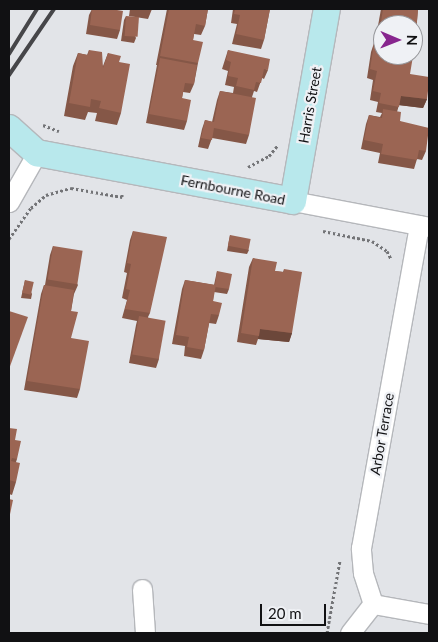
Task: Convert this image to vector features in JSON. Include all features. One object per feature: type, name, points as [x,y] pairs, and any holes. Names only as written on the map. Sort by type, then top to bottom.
[{"type":"street","name":"Harris Street","points":[[293,201],[327,9]]},
{"type":"street","points":[[9,128],[37,153],[9,202]]},
{"type":"street","name":"Fernbourne Road","points":[[37,153],[424,226]]},
{"type":"street","name":"Arbor Terrace","points":[[373,604],[363,573],[361,548],[424,226]]},
{"type":"street","points":[[142,589],[145,633]]},
{"type":"street","points":[[350,633],[373,604],[429,614]]},
{"type":"path","points":[[37,123],[68,134]]},
{"type":"path","points":[[242,167],[269,156],[282,138]]},
{"type":"path","points":[[9,240],[31,208],[46,195],[70,188],[122,197],[126,170]]},
{"type":"path","points":[[323,231],[365,238],[380,244],[392,265]]},
{"type":"path","points":[[327,633],[341,555]]},
{"type":"building","points":[[92,9],[123,11],[120,30],[90,25]]},
{"type":"building","points":[[169,9],[208,9],[205,26],[196,24],[193,40],[203,42],[198,63],[160,56]]},
{"type":"building","points":[[235,9],[270,9],[264,40],[236,34],[240,15],[234,14]]},
{"type":"building","points":[[383,9],[418,9],[418,15],[382,15]]},
{"type":"building","points":[[126,16],[139,17],[138,37],[125,36]]},
{"type":"building","points":[[89,50],[102,52],[103,68],[108,53],[121,56],[119,62],[130,64],[121,113],[99,108],[101,101],[91,99],[90,107],[69,103],[78,53],[88,55]]},
{"type":"building","points":[[228,50],[270,59],[268,70],[264,69],[261,83],[256,82],[254,90],[236,86],[238,78],[228,76],[231,62],[226,60]]},
{"type":"building","points":[[373,50],[373,65],[412,65],[410,74],[429,77],[427,99],[401,96],[399,107],[379,103],[381,93],[373,91],[377,71],[370,69]]},
{"type":"building","points":[[160,58],[197,65],[194,84],[185,83],[182,98],[191,100],[187,121],[149,114]]},
{"type":"building","points":[[220,91],[256,98],[249,135],[214,128],[212,140],[201,138],[205,120],[214,122]]},
{"type":"building","points":[[383,109],[401,112],[400,121],[429,128],[426,151],[419,150],[417,160],[381,154],[383,144],[364,140],[369,115],[382,118]]},
{"type":"building","points":[[133,231],[167,237],[150,313],[125,309],[130,290],[126,289],[131,264],[127,263]]},
{"type":"building","points":[[230,235],[251,239],[249,250],[228,246]]},
{"type":"building","points":[[53,246],[83,251],[77,284],[48,280]]},
{"type":"building","points":[[253,258],[277,262],[275,271],[284,272],[284,269],[302,272],[292,333],[260,329],[259,336],[241,333]]},
{"type":"building","points":[[217,271],[232,274],[229,289],[215,287]]},
{"type":"building","points":[[25,280],[34,282],[31,295],[22,293]]},
{"type":"building","points":[[185,280],[216,285],[213,301],[222,303],[219,315],[211,314],[204,350],[187,347],[189,337],[176,335]]},
{"type":"building","points":[[44,285],[74,290],[71,311],[78,312],[71,338],[89,341],[80,389],[27,381]]},
{"type":"building","points":[[9,311],[28,317],[9,369]]},
{"type":"building","points":[[139,316],[166,321],[159,359],[132,354]]},
{"type":"building","points":[[9,428],[17,429],[15,440],[21,441],[17,459],[12,458],[11,461],[20,463],[16,482],[9,480]]},
{"type":"building","points":[[9,499],[13,500],[9,519]]},
{"type":"railway","points":[[9,54],[37,9]]},
{"type":"railway","points":[[9,75],[54,9]]}]
